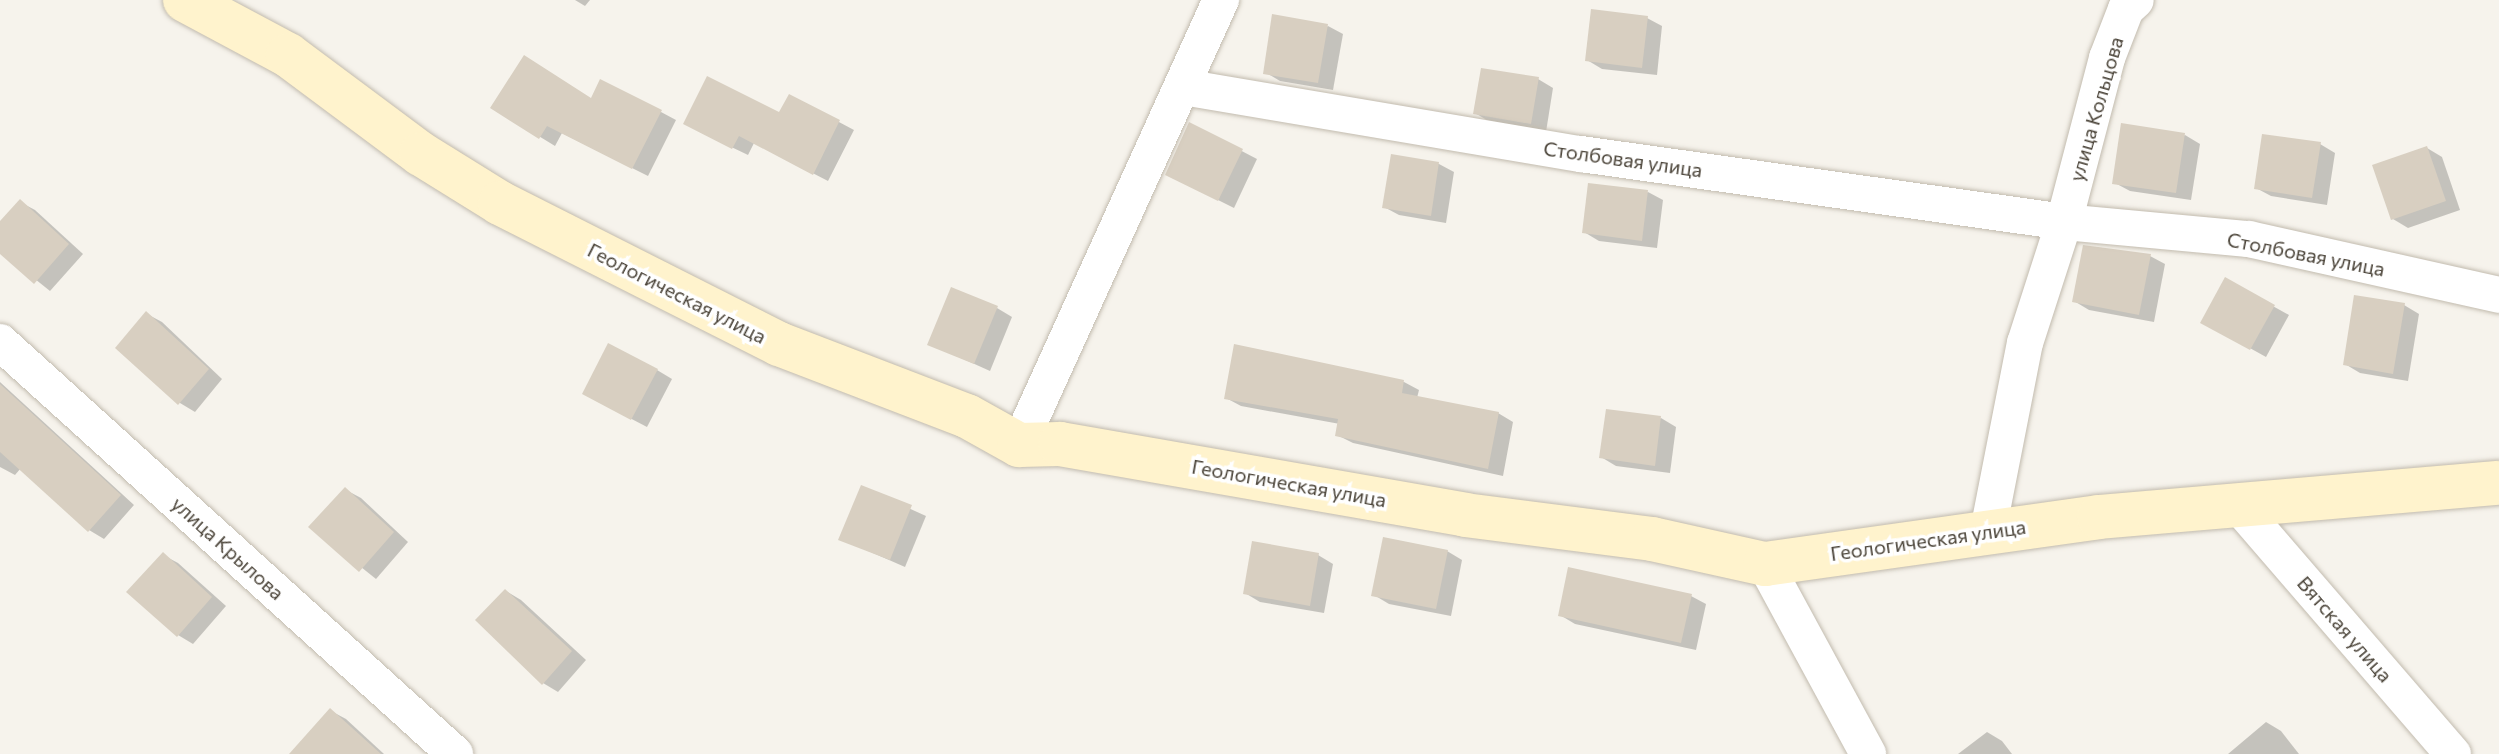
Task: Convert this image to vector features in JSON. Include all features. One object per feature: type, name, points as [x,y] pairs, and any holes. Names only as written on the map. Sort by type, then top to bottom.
[{"type":"street","name":"Геологическая улица","points":[[185,0],[288,55],[421,154],[500,203],[779,344],[967,416],[1019,445],[1074,446],[1465,515],[1652,539],[1765,564],[1988,531],[2238,505],[2499,483]]},
{"type":"street","points":[[1019,445],[1221,0]]},
{"type":"street","name":"улица Кольцова","points":[[2064,222],[2107,58],[2126,9],[2136,0]]},
{"type":"street","name":"Столбовая улица","points":[[1183,87],[1581,154],[2064,222],[2249,239],[2499,295]]},
{"type":"street","points":[[1988,531],[2025,343],[2064,222]]},
{"type":"street","name":"улица Крылова","points":[[0,342],[455,754]]},
{"type":"street","name":"Вятская улица","points":[[2238,505],[2453,754]]},
{"type":"street","points":[[1765,564],[1868,754]]},
{"type":"building","points":[[1591,9],[1648,16],[1642,68],[1585,61]]},
{"type":"building","points":[[1272,14],[1328,24],[1318,83],[1263,74]]},
{"type":"building","points":[[524,55],[591,98],[600,79],[662,110],[632,169],[547,126],[539,139],[490,108]]},
{"type":"building","points":[[1481,68],[1539,77],[1531,124],[1473,114]]},
{"type":"building","points":[[707,76],[779,112],[789,94],[840,120],[813,175],[739,136],[732,149],[683,124]]},
{"type":"building","points":[[1189,122],[1243,149],[1218,201],[1165,175]]},
{"type":"building","points":[[2121,123],[2185,133],[2176,193],[2112,184]]},
{"type":"building","points":[[2262,134],[2321,142],[2312,198],[2254,189]]},
{"type":"building","points":[[2427,146],[2446,201],[2391,220],[2372,165]]},
{"type":"building","points":[[1391,154],[1439,162],[1431,216],[1382,208]]},
{"type":"building","points":[[1588,183],[1648,190],[1642,241],[1582,233]]},
{"type":"building","points":[[20,199],[69,244],[34,284],[0,254],[0,221]]},
{"type":"building","points":[[2083,245],[2151,254],[2139,315],[2072,302]]},
{"type":"building","points":[[2225,277],[2275,305],[2250,350],[2200,323]]},
{"type":"building","points":[[951,287],[998,306],[974,364],[927,345]]},
{"type":"building","points":[[2354,295],[2405,303],[2393,374],[2343,365]]},
{"type":"building","points":[[146,311],[209,369],[178,405],[115,348]]},
{"type":"building","points":[[608,343],[658,369],[631,420],[582,394]]},
{"type":"building","points":[[1234,344],[1404,380],[1402,393],[1499,412],[1488,469],[1335,436],[1338,419],[1224,399]]},
{"type":"building","points":[[0,384],[121,495],[88,532],[0,452]]},
{"type":"building","points":[[1606,409],[1661,416],[1655,466],[1599,458]]},
{"type":"building","points":[[861,485],[912,505],[890,560],[838,540]]},
{"type":"building","points":[[345,487],[394,532],[359,572],[308,527]]},
{"type":"building","points":[[1383,537],[1448,550],[1436,609],[1371,596]]},
{"type":"building","points":[[1252,541],[1319,553],[1310,606],[1243,594]]},
{"type":"building","points":[[163,552],[212,597],[177,637],[126,592]]},
{"type":"building","points":[[1568,567],[1692,594],[1681,643],[1558,616]]},
{"type":"building","points":[[505,589],[572,651],[542,685],[475,620]]},
{"type":"building","points":[[330,708],[381,754],[289,754]]}]
